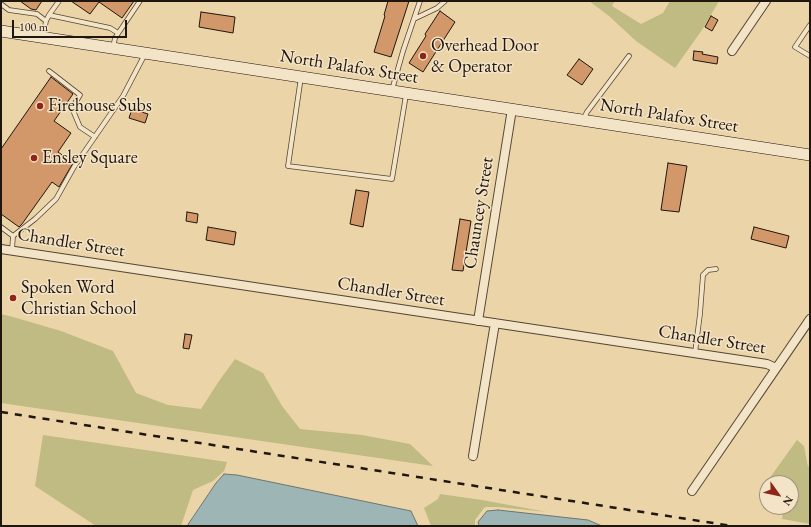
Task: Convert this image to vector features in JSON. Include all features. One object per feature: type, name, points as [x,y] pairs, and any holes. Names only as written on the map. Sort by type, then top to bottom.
[{"type":"main road","name":"North Palafox Street","points":[[1,31],[810,155]]},
{"type":"street","points":[[732,51],[766,1]]},
{"type":"street","name":"Chauncey Street","points":[[478,321],[512,109]]},
{"type":"street","name":"Chandler Street","points":[[1,249],[767,364],[776,368]]},
{"type":"street","points":[[692,491],[810,319]]},
{"type":"street","points":[[473,456],[495,323]]},
{"type":"lane","points":[[43,37],[46,21],[59,1]]},
{"type":"lane","points":[[113,48],[115,38],[140,1]]},
{"type":"lane","points":[[392,91],[420,1]]},
{"type":"lane","points":[[414,19],[437,8],[445,1]]},
{"type":"lane","points":[[1,4],[9,10],[37,14],[46,21]]},
{"type":"lane","points":[[49,15],[110,28],[118,33]]},
{"type":"lane","points":[[810,25],[795,47],[810,56]]},
{"type":"lane","points":[[12,250],[13,236],[35,219],[56,199],[74,167],[124,96],[145,53]]},
{"type":"lane","points":[[583,120],[587,112],[629,56]]},
{"type":"lane","points":[[49,71],[80,95],[72,108],[80,127],[95,137]]},
{"type":"lane","points":[[302,77],[288,166],[392,179],[406,93]]},
{"type":"lane","points":[[1,227],[13,236]]},
{"type":"lane","points":[[694,353],[700,314],[703,275],[708,270],[716,269]]},
{"type":"shaded area","points":[[589,1],[615,1],[612,6],[641,24],[663,13],[670,1],[719,1],[702,30],[675,68],[636,41],[609,16]]},
{"type":"shaded area","points":[[1,314],[61,331],[113,351],[136,393],[168,405],[201,409],[235,359],[263,373],[282,406],[300,429],[362,435],[410,444],[433,466],[1,403]]},
{"type":"shaded area","points":[[43,435],[227,462],[224,471],[213,481],[193,490],[181,526],[96,526],[35,486]]},
{"type":"shaded area","points":[[797,440],[804,446],[808,467],[810,465],[810,524],[782,519],[783,515],[799,515],[799,475],[772,475]]},
{"type":"shaded area","points":[[440,494],[547,512],[486,507],[475,520],[475,526],[431,526],[424,508],[438,499]]},
{"type":"water","points":[[224,474],[237,475],[411,511],[418,526],[187,526],[216,483]]},
{"type":"water","points":[[498,510],[588,520],[602,526],[479,526],[478,522],[487,511]]},
{"type":"building","points":[[20,1],[42,1],[36,10],[31,9]]},
{"type":"building","points":[[71,1],[134,1],[122,18],[99,2],[90,14]]},
{"type":"building","points":[[388,1],[409,1],[391,57],[374,52]]},
{"type":"building","points":[[440,11],[455,22],[423,72],[409,63]]},
{"type":"building","points":[[201,12],[235,17],[233,33],[199,27]]},
{"type":"building","points":[[711,16],[718,20],[712,31],[705,27]]},
{"type":"building","points":[[694,51],[703,52],[702,54],[718,57],[717,64],[693,60]]},
{"type":"building","points":[[579,59],[593,69],[582,85],[567,75]]},
{"type":"building","name":"Ensley Square","points":[[51,77],[73,94],[54,121],[71,133],[58,152],[73,163],[59,187],[52,182],[19,227],[1,214],[1,149]]},
{"type":"building","points":[[132,109],[148,114],[145,123],[129,118]]},
{"type":"building","points":[[668,163],[687,166],[679,212],[661,210]]},
{"type":"building","points":[[356,190],[369,192],[363,227],[350,224]]},
{"type":"building","points":[[187,212],[198,214],[197,223],[186,221]]},
{"type":"building","points":[[460,219],[471,221],[463,271],[452,270]]},
{"type":"building","points":[[208,227],[236,232],[234,245],[206,240]]},
{"type":"building","points":[[754,227],[789,236],[786,248],[751,239]]},
{"type":"building","points":[[185,334],[192,335],[189,349],[183,348]]},
{"type":"railway","points":[[1,412],[732,526]]},
{"type":"place","name":"Overhead Door & Operator","points":[[423,56]]},
{"type":"place","name":"Firehouse Subs","points":[[40,106]]},
{"type":"place","name":"Ensley Square","points":[[34,158]]},
{"type":"place","name":"Spoken Word Christian School","points":[[13,298]]}]
